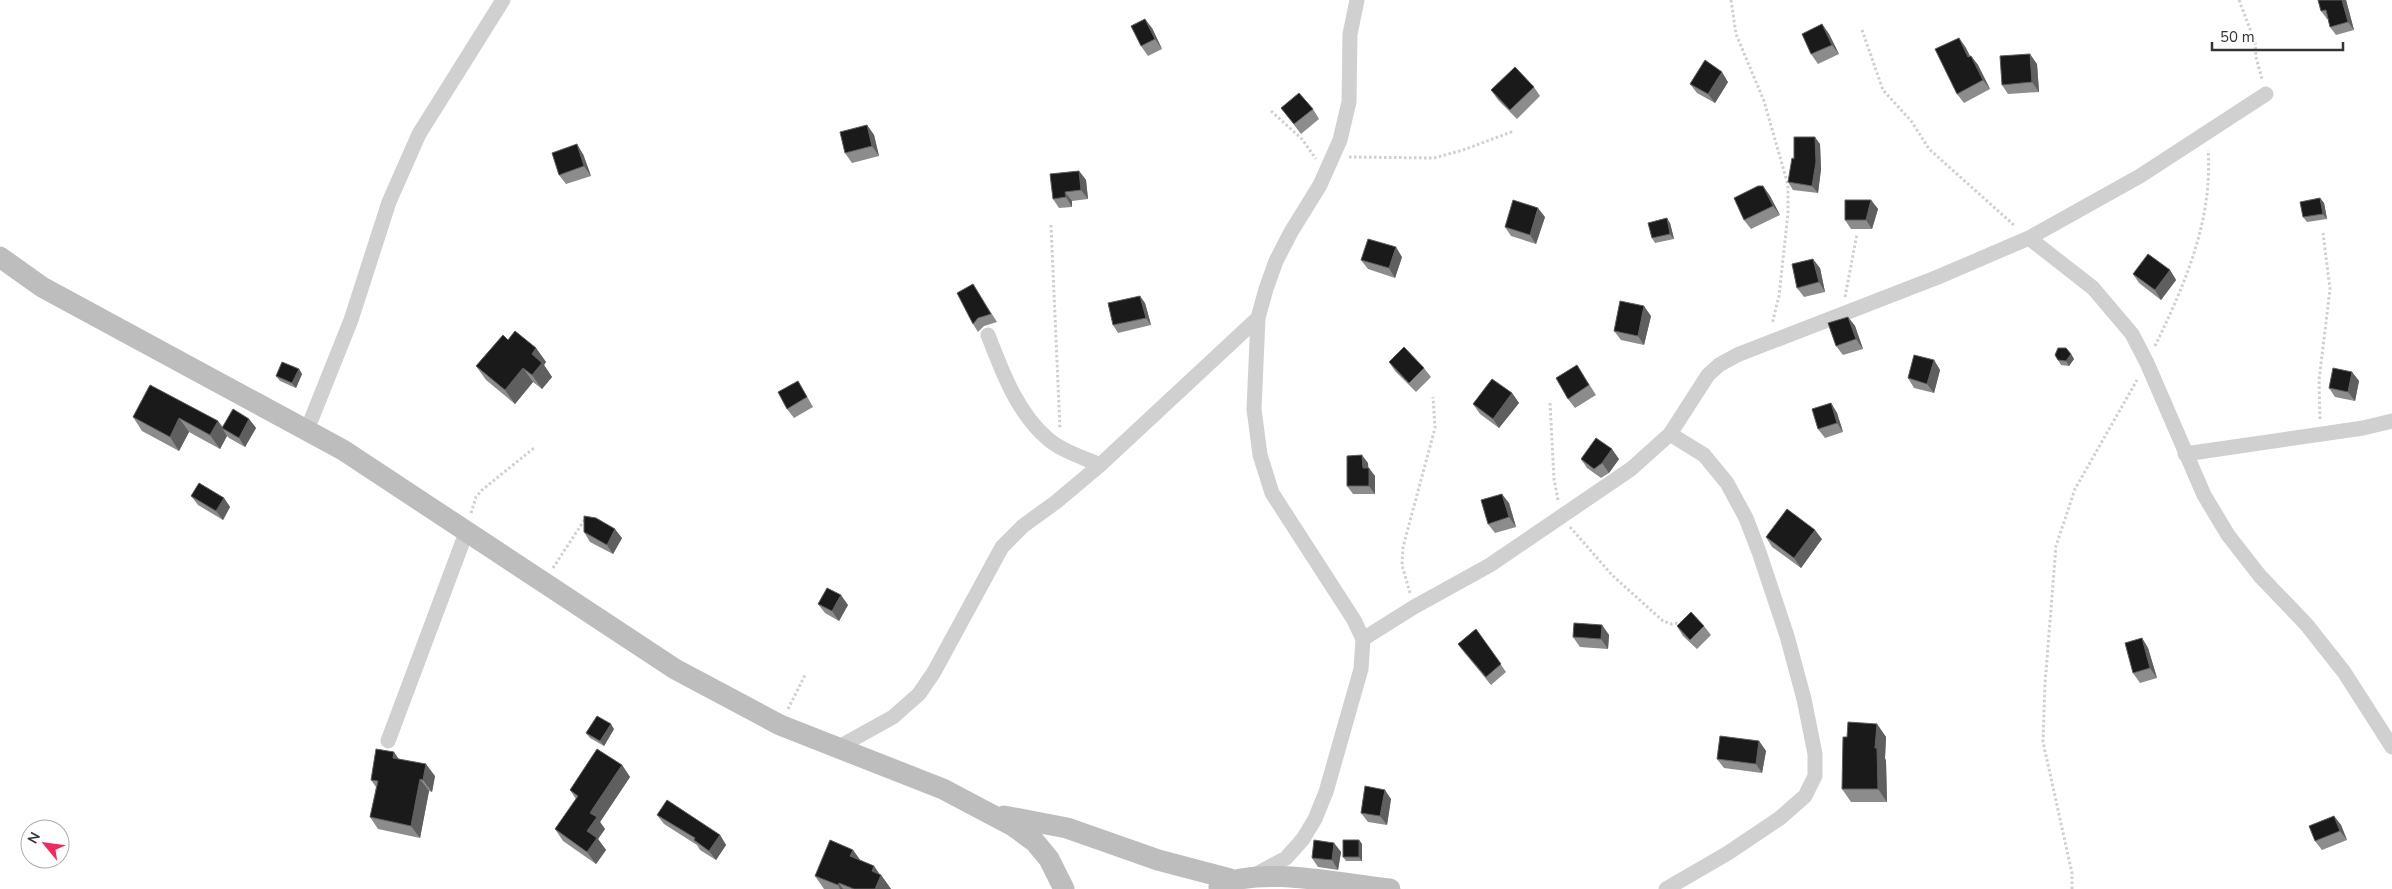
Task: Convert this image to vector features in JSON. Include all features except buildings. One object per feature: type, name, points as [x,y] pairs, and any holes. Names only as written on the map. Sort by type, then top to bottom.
[{"type":"street","points":[[307,430],[351,320],[389,202],[419,134],[503,0]]},
{"type":"street","points":[[991,814],[1067,828],[1222,884],[1252,876],[1286,858],[1303,839],[1315,818],[1326,792],[1361,669],[1363,639],[1340,598],[1272,493],[1260,455],[1254,410],[1258,318],[1276,261],[1324,175],[1340,140],[1348,102],[1350,34],[1357,0]]},
{"type":"street","points":[[1363,639],[1414,607],[1490,565],[1631,469],[1670,434],[1708,375],[1720,365],[1737,355],[1938,277],[2029,238],[2140,176],[2266,94]]},
{"type":"street","points":[[2029,238],[2093,288],[2113,309],[2132,334],[2147,363],[2204,495],[2228,535],[2260,576],[2306,624],[2344,672],[2392,747]]},
{"type":"street","points":[[0,257],[42,287],[343,450],[466,533],[545,581],[675,669],[780,725],[943,789],[1013,826],[1034,842],[1049,859],[1064,889]]},
{"type":"street","points":[[837,748],[893,717],[919,694],[934,672],[1002,546],[1100,465],[1258,318]]},
{"type":"street","points":[[988,335],[1008,383],[1029,419],[1047,439],[1061,448],[1100,465]]},
{"type":"street","points":[[2185,454],[2320,435],[2392,421]]},
{"type":"street","points":[[1666,889],[1728,853],[1780,818],[1805,796],[1815,776],[1815,754],[1804,699],[1787,636],[1746,518],[1727,483],[1704,455],[1670,434]]},
{"type":"street","points":[[388,741],[466,533]]},
{"type":"street","points":[[1252,876],[1280,877],[1390,889]]},
{"type":"path","points":[[1731,0],[1736,34],[1764,102],[1788,185],[1788,213],[1779,296],[1767,344]]},
{"type":"path","points":[[2239,0],[2255,42],[2256,57],[2266,94]]},
{"type":"path","points":[[1862,30],[1883,90],[1912,122],[1929,149],[2029,238]]},
{"type":"path","points":[[1271,111],[1310,148],[1324,175]]},
{"type":"path","points":[[1333,156],[1434,158],[1463,150],[1514,131]]},
{"type":"path","points":[[2072,889],[2072,873],[2043,742],[2044,684],[2056,546],[2075,489],[2147,363],[2183,287],[2198,243],[2207,202],[2209,165],[2207,131]]},
{"type":"path","points":[[1051,225],[1061,448]]},
{"type":"path","points":[[2320,435],[2319,380],[2330,289],[2323,233]]},
{"type":"path","points":[[1843,313],[1857,234]]},
{"type":"path","points":[[1414,607],[1402,565],[1403,547],[1435,428],[1433,397]]},
{"type":"path","points":[[1550,403],[1554,479],[1561,516],[1612,575],[1663,621],[1672,624],[1684,622]]},
{"type":"path","points":[[466,533],[473,506],[482,490],[534,448]]},
{"type":"path","points":[[545,581],[585,519]]},
{"type":"path","points":[[780,725],[805,675]]}]
